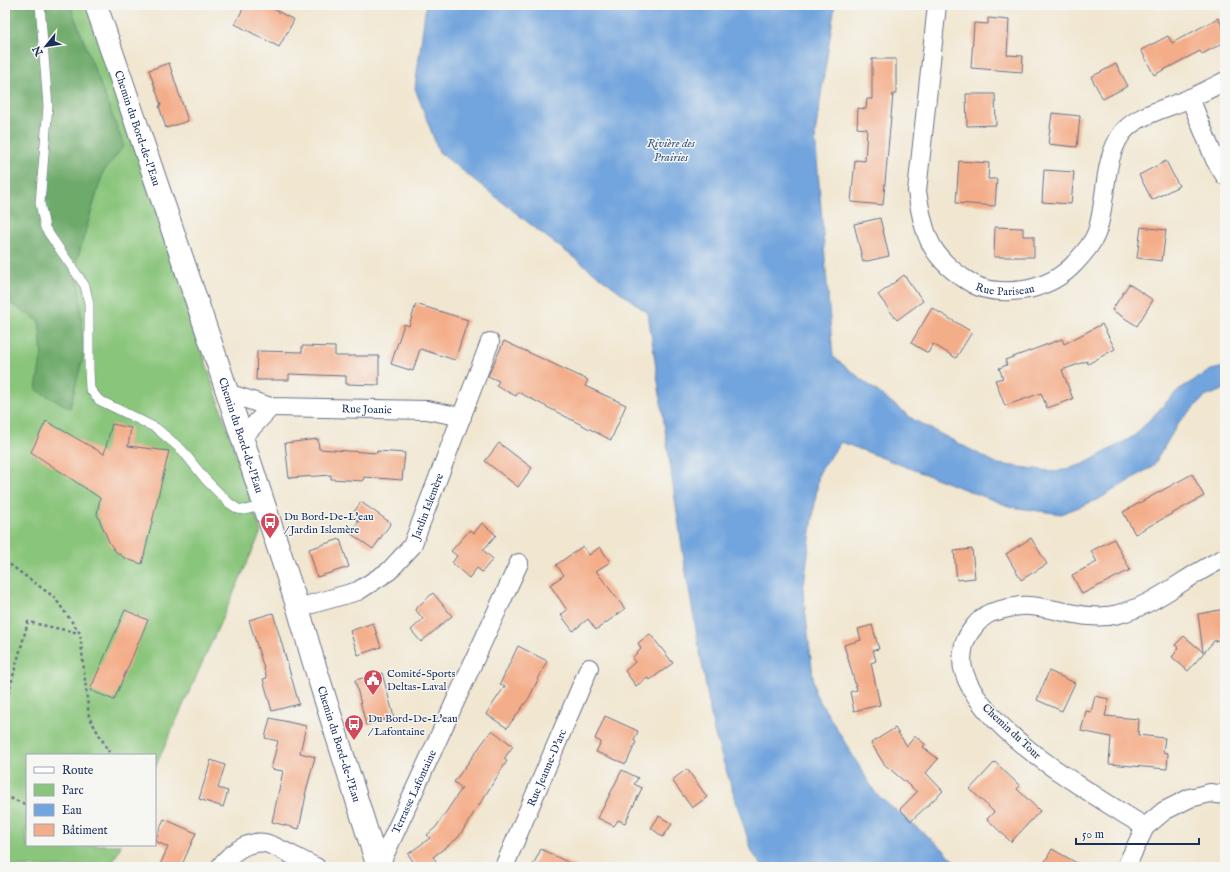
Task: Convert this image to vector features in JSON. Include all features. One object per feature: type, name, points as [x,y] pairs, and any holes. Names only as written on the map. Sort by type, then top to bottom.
[{"type":"street","name":"Chemin du Bord-de-l'Eau","points":[[96,5],[298,608],[378,867]]},
{"type":"street","name":"Rue Pariseau","points":[[937,5],[918,191],[921,219],[938,258],[954,273],[977,286],[1011,292],[1039,287],[1066,272],[1084,253],[1098,229],[1112,150],[1124,132],[1138,120],[1225,81]]},
{"type":"street","points":[[1190,98],[1215,160],[1225,176]]},
{"type":"street","name":"Jardin Islemère","points":[[298,608],[358,591],[389,571],[412,546],[490,342]]},
{"type":"street","name":"Rue Joanie","points":[[227,393],[271,407],[427,410],[462,417]]},
{"type":"street","points":[[242,438],[271,407]]},
{"type":"street","name":"Chemin du Tour","points":[[1146,827],[1054,769],[1020,742],[986,710],[970,688],[963,671],[962,654],[966,638],[988,614],[1006,608],[1028,606],[1092,616],[1117,615],[1141,608],[1225,558]]},
{"type":"street","name":"Terrasse Lafontaine","points":[[378,867],[519,563]]},
{"type":"street","name":"Rue Jeanne-D'arc","points":[[504,867],[589,668]]},
{"type":"street","points":[[1126,867],[1146,827],[1164,811],[1190,798],[1210,793],[1225,795]]},
{"type":"street","points":[[220,867],[226,859],[244,846],[265,843],[316,867]]},
{"type":"lane","points":[[40,5],[48,106],[40,203],[45,228],[85,286],[89,304],[90,389],[99,400],[156,428],[182,450],[206,480],[229,503],[238,509],[244,510],[264,505]]},
{"type":"path","points":[[5,561],[54,597],[80,633],[89,717],[109,752]]},
{"type":"path","points":[[5,705],[28,622],[80,633]]},
{"type":"path","points":[[5,796],[26,805]]},
{"type":"green space","points":[[5,5],[89,5],[261,532],[156,766],[156,754],[26,754],[26,846],[121,846],[111,867],[5,867]]},
{"type":"green space","points":[[5,5],[70,5],[124,146],[103,172],[77,260],[84,353],[70,408],[36,390],[42,353],[39,321],[11,304],[5,278]]},
{"type":"water","name":"Rivière des Prairies","points":[[426,5],[835,5],[815,134],[833,357],[914,420],[998,464],[1056,472],[1084,464],[1134,436],[1178,390],[1211,370],[1225,367],[1225,389],[1205,397],[1179,422],[1153,466],[1099,499],[1061,514],[1011,507],[841,442],[819,473],[803,591],[815,693],[876,794],[944,850],[961,867],[763,867],[752,852],[714,732],[685,567],[648,313],[544,235],[439,152],[415,88]]},
{"type":"building","points":[[245,5],[266,5],[294,20],[279,47],[235,24]]},
{"type":"building","points":[[988,18],[1009,20],[1007,55],[1023,56],[1022,72],[971,68],[974,23],[988,24]]},
{"type":"building","points":[[1218,18],[1225,31],[1225,42],[1202,54],[1200,51],[1154,75],[1141,50],[1168,36],[1172,43]]},
{"type":"building","points":[[872,59],[896,59],[896,94],[893,94],[883,205],[851,202],[855,160],[865,161],[867,129],[857,128],[858,108],[866,109],[867,99],[872,99]]},
{"type":"building","points":[[169,63],[188,121],[166,128],[159,106],[161,105],[149,70]]},
{"type":"building","points":[[1116,64],[1128,86],[1103,99],[1091,77]]},
{"type":"building","points":[[966,94],[995,94],[996,125],[967,126]]},
{"type":"building","points":[[1052,113],[1080,116],[1077,147],[1048,144]]},
{"type":"building","points":[[959,161],[989,163],[988,179],[997,179],[995,206],[956,203]]},
{"type":"building","points":[[1166,161],[1179,186],[1152,200],[1139,175]]},
{"type":"building","points":[[1044,170],[1074,172],[1071,204],[1042,202]]},
{"type":"building","points":[[880,218],[889,256],[863,262],[854,224]]},
{"type":"building","points":[[995,227],[1023,228],[1023,236],[1034,236],[1034,257],[994,257]]},
{"type":"building","points":[[1141,227],[1166,230],[1162,261],[1137,258]]},
{"type":"building","points":[[904,275],[923,301],[897,320],[878,295]]},
{"type":"building","points":[[1129,284],[1153,300],[1137,326],[1112,310]]},
{"type":"building","points":[[416,304],[468,320],[455,360],[420,349],[413,371],[391,364],[404,324],[409,326]]},
{"type":"building","points":[[932,308],[972,332],[956,358],[933,344],[928,353],[911,343]]},
{"type":"building","points":[[1102,324],[1115,349],[1088,364],[1087,361],[1062,370],[1073,399],[1047,408],[1041,393],[1005,406],[995,380],[1003,378],[999,368],[1007,365],[1005,360],[1062,339],[1064,344]]},
{"type":"building","points":[[504,341],[588,380],[585,386],[626,405],[611,440],[518,392],[516,396],[496,386],[499,381],[488,376]]},
{"type":"building","points":[[302,346],[335,347],[335,356],[379,356],[379,385],[346,384],[346,376],[289,374],[289,380],[256,380],[257,351],[302,352]]},
{"type":"building","points":[[46,421],[104,454],[112,424],[131,428],[128,446],[169,451],[142,564],[126,559],[115,551],[109,542],[97,514],[100,498],[31,452]]},
{"type":"building","points":[[318,439],[319,449],[377,453],[377,451],[405,453],[402,480],[364,477],[363,481],[331,479],[331,475],[289,478],[285,443]]},
{"type":"building","points":[[499,443],[532,468],[518,487],[485,461]]},
{"type":"building","points":[[1192,474],[1204,496],[1135,534],[1123,512]]},
{"type":"building","points":[[361,502],[391,523],[373,549],[350,533],[359,521],[351,516]]},
{"type":"building","points":[[482,523],[496,535],[483,550],[493,559],[482,572],[477,568],[469,578],[452,563],[457,556],[451,551],[470,530],[474,533]]},
{"type":"building","points":[[1031,538],[1047,564],[1021,580],[1006,554]]},
{"type":"building","points":[[340,539],[349,567],[317,577],[309,549]]},
{"type":"building","points":[[1114,539],[1130,570],[1082,594],[1072,575],[1097,562],[1091,551]]},
{"type":"building","points":[[583,546],[589,555],[600,547],[610,562],[596,571],[625,609],[596,630],[588,619],[573,631],[561,615],[567,610],[550,585],[564,575],[556,565]]},
{"type":"building","points":[[972,549],[975,578],[957,580],[954,551]]},
{"type":"building","points":[[433,593],[452,616],[421,642],[411,630],[423,619],[415,609]]},
{"type":"building","points":[[1225,609],[1225,639],[1214,641],[1188,671],[1172,657],[1179,648],[1175,645],[1184,636],[1203,652],[1198,614]]},
{"type":"building","points":[[125,610],[148,620],[114,700],[90,690]]},
{"type":"building","points":[[273,613],[299,704],[272,711],[263,679],[267,678],[249,620]]},
{"type":"building","points":[[373,623],[381,647],[358,655],[350,631]]},
{"type":"building","points":[[872,625],[879,649],[873,650],[876,661],[871,663],[880,705],[854,711],[850,692],[857,690],[844,645],[861,640],[858,629]]},
{"type":"building","points":[[650,634],[673,663],[650,680],[647,678],[636,686],[625,671],[635,662],[632,658],[641,649],[638,643]]},
{"type":"building","points":[[518,646],[547,661],[529,698],[507,728],[486,714],[505,686],[500,684]]},
{"type":"building","points":[[1049,671],[1075,683],[1062,711],[1037,700]]},
{"type":"building","points":[[382,673],[394,717],[366,725],[355,680]]},
{"type":"building","points":[[1095,696],[1109,699],[1105,716],[1139,719],[1138,735],[1165,738],[1163,752],[1168,753],[1167,769],[1109,764],[1111,737],[1081,731],[1086,711],[1091,712]]},
{"type":"building","points":[[605,716],[638,731],[634,741],[636,742],[626,764],[596,752],[601,742],[595,739]]},
{"type":"building","points":[[270,718],[306,726],[300,753],[315,757],[305,795],[299,829],[272,822],[283,771],[271,769],[278,741],[265,738]]},
{"type":"building","points":[[895,728],[907,746],[915,736],[925,744],[923,747],[938,759],[926,773],[943,791],[911,821],[900,809],[917,792],[884,764],[871,743]]},
{"type":"building","points":[[492,730],[513,746],[504,759],[507,761],[458,838],[433,857],[436,861],[428,867],[417,867],[408,854],[430,838],[427,835],[436,827],[462,788],[454,782]]},
{"type":"building","points":[[211,760],[225,765],[218,788],[228,791],[223,807],[199,799]]},
{"type":"building","points":[[995,762],[1020,786],[1017,789],[1040,811],[1011,842],[987,819],[994,812],[970,789]]},
{"type":"building","points":[[687,769],[707,797],[692,808],[672,780]]},
{"type":"building","points":[[622,770],[638,778],[634,784],[642,788],[625,823],[618,820],[614,826],[598,818]]},
{"type":"building","points":[[659,816],[672,824],[663,837],[651,828]]},
{"type":"building","points":[[164,819],[196,833],[181,867],[159,867],[168,847],[156,841]]},
{"type":"building","points":[[541,849],[577,867],[532,867]]},
{"type":"building","points":[[1052,849],[1084,867],[1042,867]]},
{"type":"place","name":"Du Bord-De-L'eau / Jardin Islemère","points":[[270,539]]},
{"type":"place","name":"Comité-Sports Deltas-Laval","points":[[373,696]]},
{"type":"place","name":"Du Bord-De-L'eau / Lafontaine","points":[[354,741]]}]
